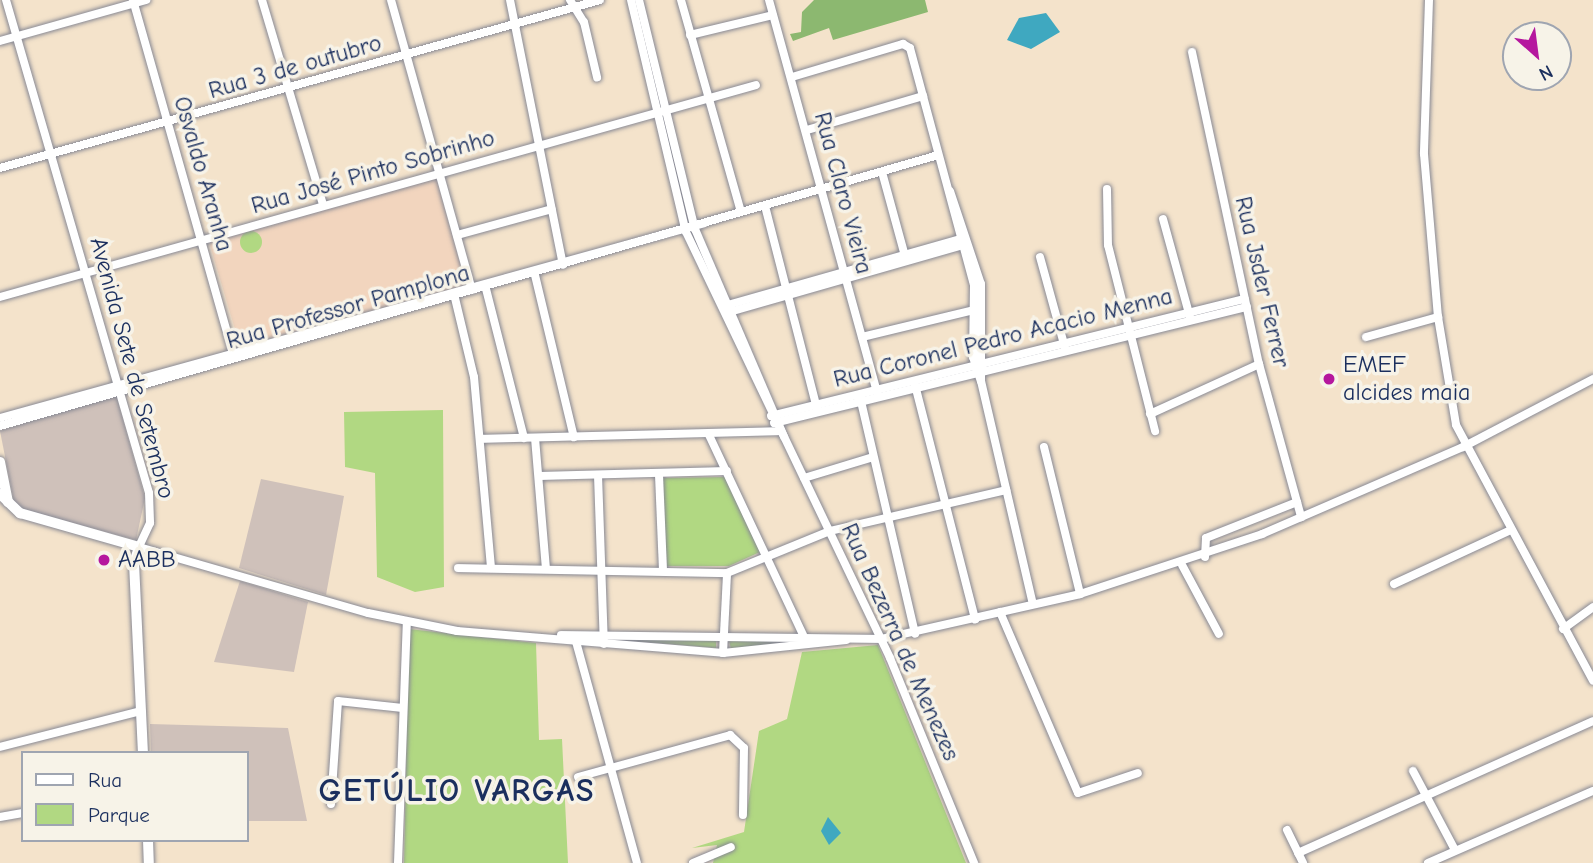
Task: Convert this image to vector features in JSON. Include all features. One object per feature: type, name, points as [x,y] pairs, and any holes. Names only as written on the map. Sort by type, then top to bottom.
[{"type":"street","name":"Avenida Sete de Setembro","points":[[6,0],[149,493],[150,523],[139,547],[143,751]]},
{"type":"street","points":[[0,41],[146,0]]},
{"type":"street","points":[[262,0],[324,205]]},
{"type":"street","points":[[391,0],[472,289]]},
{"type":"street","points":[[510,0],[562,263]]},
{"type":"street","name":"Rua 3 de outubro","points":[[0,169],[516,24],[572,3],[600,0]]},
{"type":"street","name":"Rua Bezerra de Menezes","points":[[631,0],[648,53]]},
{"type":"street","name":"Rua Bezerra de Menezes","points":[[639,0],[661,111],[690,227],[782,434],[881,639],[974,863]]},
{"type":"street","points":[[681,0],[705,98],[741,212]]},
{"type":"street","name":"Rua Claro Vieira","points":[[769,0],[807,130],[820,189],[877,393]]},
{"type":"street","points":[[1429,0],[1424,144],[1438,317],[1463,447],[1593,681]]},
{"type":"street","name":"Osvaldo Aranha","points":[[134,2],[233,355]]},
{"type":"street","points":[[572,3],[584,22],[597,77]]},
{"type":"street","points":[[690,35],[773,15]]},
{"type":"street","points":[[792,77],[903,44],[910,48],[974,286],[979,372],[1033,604]]},
{"type":"street","name":"Rua Jsder Ferrer","points":[[1192,52],[1259,364],[1301,517]]},
{"type":"street","name":"Rua José Pinto Sobrinho","points":[[0,297],[757,85]]},
{"type":"street","points":[[807,130],[923,96]]},
{"type":"street","name":"Rua Professor Pamplona","points":[[0,418],[55,406],[273,343],[383,315],[938,155]]},
{"type":"street","points":[[883,172],[905,259]]},
{"type":"street","points":[[1107,189],[1108,245],[1155,431]]},
{"type":"street","points":[[765,206],[817,408]]},
{"type":"street","points":[[457,234],[552,209]]},
{"type":"street","points":[[1163,219],[1190,316]]},
{"type":"street","points":[[725,309],[846,278],[964,242]]},
{"type":"street","points":[[1040,257],[1065,348]]},
{"type":"street","points":[[534,271],[574,436]]},
{"type":"street","points":[[485,285],[524,438]]},
{"type":"street","points":[[454,294],[474,377],[491,568]]},
{"type":"street","name":"Rua Coronel Pedro Acacio Menna","points":[[776,419],[877,393],[979,372],[1128,331],[1246,303]]},
{"type":"street","points":[[862,337],[977,309]]},
{"type":"street","points":[[1366,337],[1438,317]]},
{"type":"street","points":[[1150,414],[1259,364]]},
{"type":"street","points":[[0,462],[4,498],[20,513],[408,622],[561,636],[604,631],[881,639],[915,634],[1080,594],[1182,565],[1262,534],[1463,447],[1593,379]]},
{"type":"street","points":[[915,385],[975,619]]},
{"type":"street","points":[[860,397],[915,634]]},
{"type":"street","name":"Rua Professor Pamplona","points":[[0,426],[55,406]]},
{"type":"street","points":[[480,439],[782,434]]},
{"type":"street","points":[[709,435],[809,647]]},
{"type":"street","points":[[535,438],[546,569]]},
{"type":"street","points":[[1044,447],[1080,594]]},
{"type":"street","points":[[804,478],[873,457]]},
{"type":"street","points":[[539,476],[659,475],[727,471]]},
{"type":"street","points":[[598,475],[605,571],[604,644]]},
{"type":"street","points":[[659,475],[663,571]]},
{"type":"street","points":[[458,568],[727,573],[830,531],[1006,490]]},
{"type":"street","points":[[1205,556],[1203,540],[1297,502]]},
{"type":"street","points":[[1256,518],[1262,534]]},
{"type":"street","points":[[1237,526],[1242,542]]},
{"type":"street","points":[[1394,584],[1511,530]]},
{"type":"street","points":[[1182,565],[1219,634]]},
{"type":"street","points":[[723,653],[727,573]]},
{"type":"street","points":[[1563,629],[1593,607]]},
{"type":"street","points":[[1000,612],[1075,787],[1082,795],[1138,773]]},
{"type":"street","points":[[398,863],[408,622]]},
{"type":"street","points":[[574,636],[604,644],[723,653],[809,647],[846,640]]},
{"type":"street","points":[[574,636],[608,768],[637,863]]},
{"type":"street","points":[[331,804],[338,701],[403,708]]},
{"type":"street","points":[[0,747],[141,710]]},
{"type":"street","points":[[1298,853],[1593,721]]},
{"type":"street","points":[[578,778],[608,768],[738,737],[746,775],[743,815]]},
{"type":"street","points":[[1413,771],[1455,850]]},
{"type":"street","points":[[1428,863],[1593,791]]},
{"type":"street","points":[[0,817],[21,813]]},
{"type":"street","points":[[1287,830],[1303,863]]},
{"type":"street","points":[[148,842],[149,863]]},
{"type":"street","points":[[693,863],[731,848]]},
{"type":"shaded area","points":[[436,178],[466,285],[240,346],[209,242]]},
{"type":"shaded area","points":[[116,395],[145,498],[136,540],[15,507],[0,431]]},
{"type":"shaded area","points":[[261,479],[344,496],[326,595],[239,568]]},
{"type":"shaded area","points":[[240,581],[308,602],[294,672],[214,662]]},
{"type":"shaded area","points":[[150,724],[288,728],[307,821],[248,821],[248,751],[151,751]]},
{"type":"green space","points":[[814,0],[925,0],[928,12],[833,40],[829,28],[793,41],[790,34],[801,32],[802,12]]},
{"type":"green space","points":[[251,231],[259,234],[262,242],[259,250],[251,253],[243,250],[240,242],[243,234]]},
{"type":"green space","points":[[443,410],[444,587],[415,592],[377,577],[375,473],[345,467],[344,412]]},
{"type":"green space","points":[[725,477],[760,552],[729,566],[667,566],[662,478]]},
{"type":"green space","points":[[409,629],[536,643],[539,740],[562,739],[568,863],[404,863]]},
{"type":"green space","points":[[716,637],[716,648],[610,639]]},
{"type":"green space","points":[[729,640],[800,642],[731,649]]},
{"type":"green space","points":[[878,645],[966,863],[713,863],[717,845],[692,848],[744,832],[759,731],[787,719],[802,652]]},
{"type":"water","points":[[1046,13],[1060,32],[1031,49],[1007,40],[1019,18]]},
{"type":"water","points":[[828,817],[841,833],[829,845],[821,831]]},
{"type":"place","name":"EMEF alcides maia","points":[[1329,379]]},
{"type":"place","name":"AABB","points":[[104,560]]},
{"type":"district","name":"GETÚLIO VARGAS","points":[[457,791]]}]
